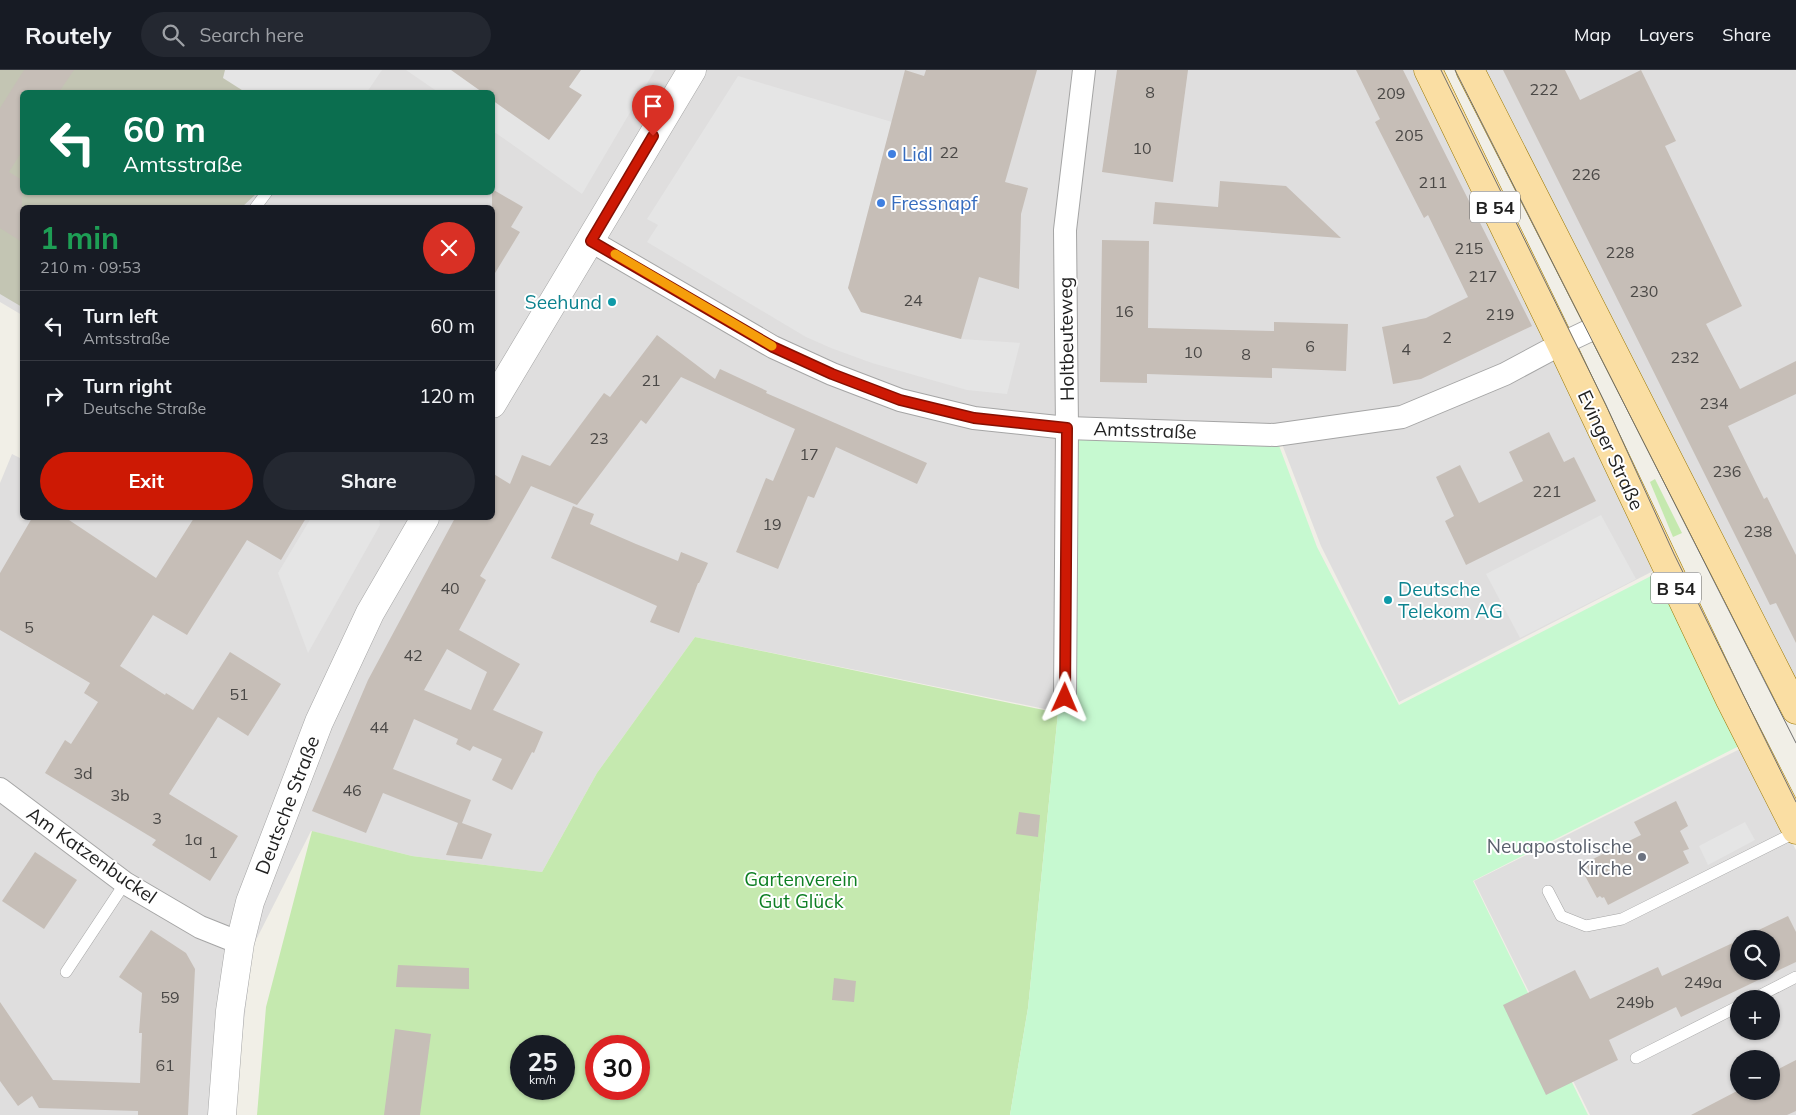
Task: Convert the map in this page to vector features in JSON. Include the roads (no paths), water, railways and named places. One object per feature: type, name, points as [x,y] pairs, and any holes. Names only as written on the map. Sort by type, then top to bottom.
[{"type":"main road","name":"Evinger Straße","points":[[1428,70],[1561,344],[1725,691],[1796,831]]},
{"type":"main road","name":"B 54","points":[[1470,70],[1796,710]]},
{"type":"street","points":[[495,399],[692,70]]},
{"type":"street","name":"Holtbeuteweg","points":[[1065,698],[1067,428],[1065,230],[1084,70]]},
{"type":"street","name":"Amtsstraße","points":[[591,241],[773,347],[832,374],[900,400],[974,418],[1067,428],[1275,435],[1402,417],[1505,374],[1599,326]]},
{"type":"street","name":"Deutsche Straße","points":[[222,1115],[230,1010],[240,943],[250,902],[320,722],[370,613],[423,520]]},
{"type":"street","name":"Am Katzenbuckel","points":[[1,792],[125,883],[200,927],[240,943]]},
{"type":"lane","points":[[1548,891],[1561,916],[1586,926],[1622,919],[1796,831]]},
{"type":"lane","points":[[66,972],[125,883]]},
{"type":"lane","points":[[1770,990],[1796,977]]},
{"type":"lane","points":[[1636,1058],[1730,1011]]},
{"type":"tram line","points":[[1441,70],[1606,405],[1674,554],[1796,802]]},
{"type":"tram line","points":[[1455,70],[1796,743]]},
{"type":"place","name":"Lidl","points":[[892,154]]},
{"type":"place","name":"Fressnapf","points":[[881,203]]},
{"type":"place","name":"Seehund","points":[[612,302]]},
{"type":"place","name":"Deutsche Telekom AG","points":[[1388,600]]},
{"type":"place","name":"Neuapostolische Kirche","points":[[1642,857]]},
{"type":"park label","name":"Gartenverein Gut Glück","points":[[801,890]]}]
